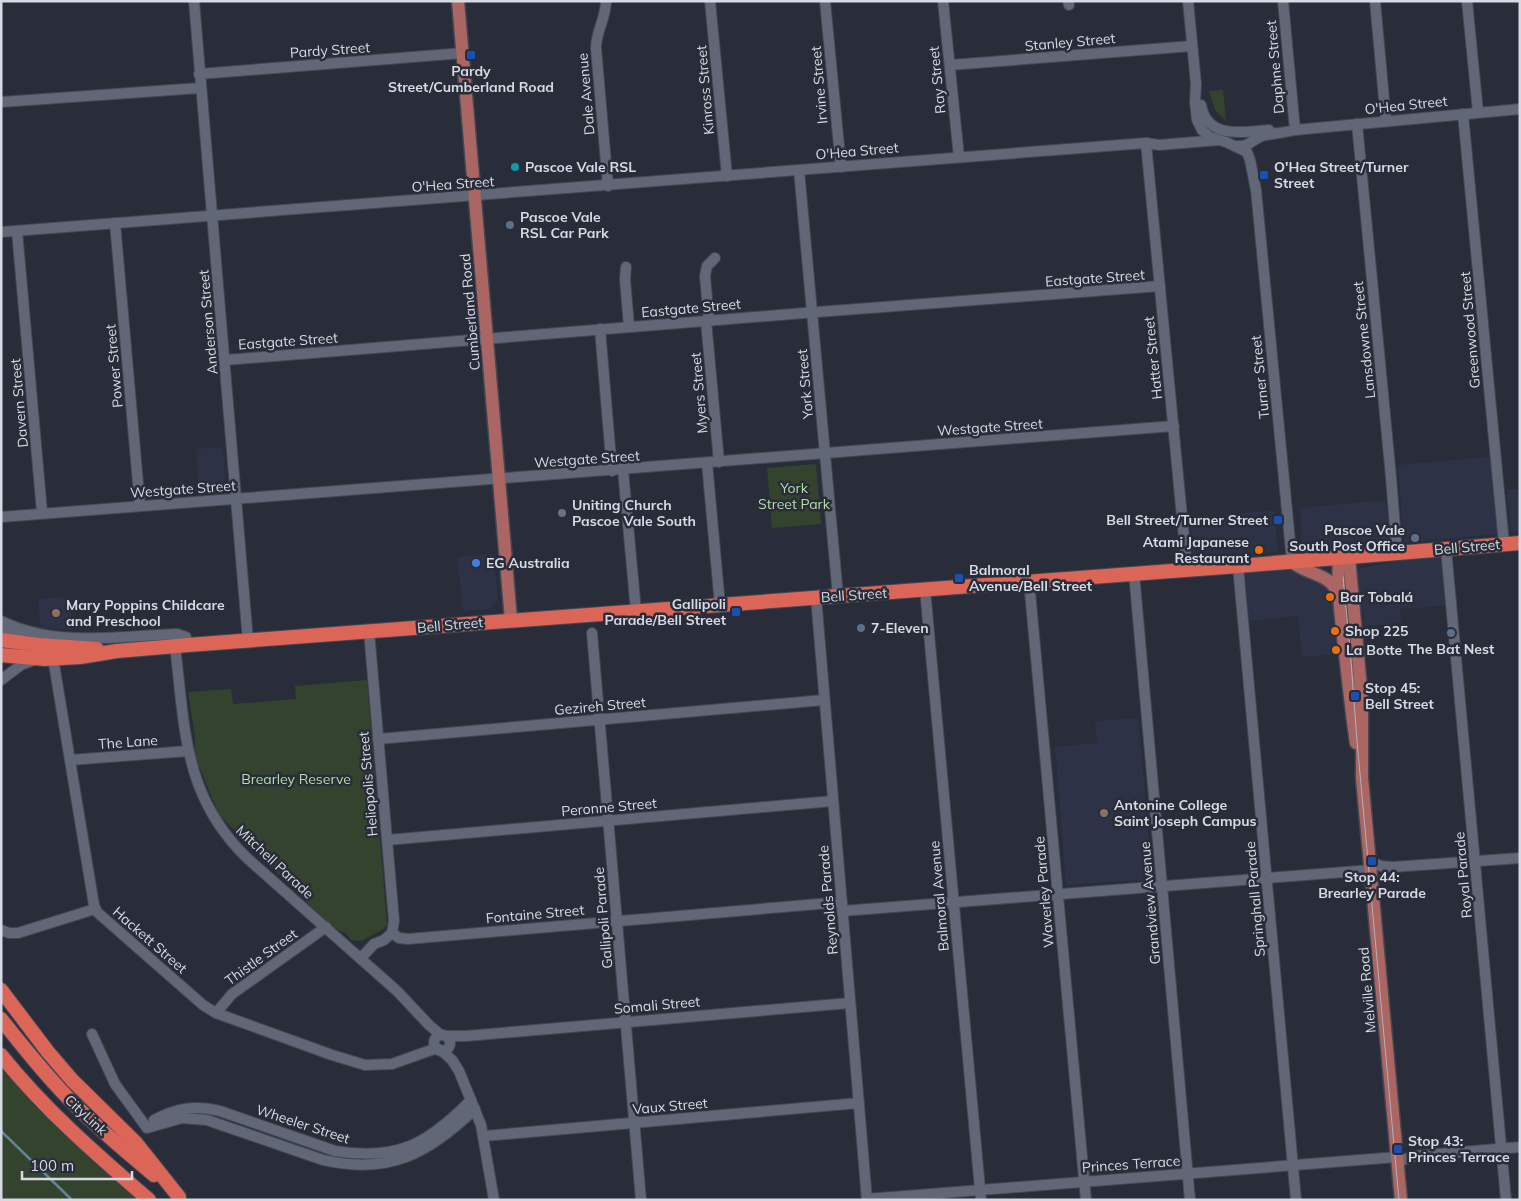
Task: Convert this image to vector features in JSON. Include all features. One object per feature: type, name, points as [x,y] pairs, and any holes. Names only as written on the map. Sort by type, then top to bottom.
[{"type":"highway","name":"Bell Street","points":[[38,652],[117,651],[1520,543]]},
{"type":"highway","points":[[1,640],[38,652]]},
{"type":"highway","name":"Bell Street","points":[[38,652],[53,658],[80,657],[117,651]]},
{"type":"highway","points":[[1,656],[38,652]]},
{"type":"highway","points":[[1,990],[48,1052],[72,1080],[136,1143],[181,1198]]},
{"type":"highway","name":"CityLink","points":[[1,1019],[31,1057],[84,1114],[181,1198]]},
{"type":"highway","name":"CityLink","points":[[1,1055],[46,1107],[75,1136],[149,1200]]},
{"type":"main road","name":"Cumberland Road","points":[[458,1],[511,620]]},
{"type":"main road","name":"Melville Road","points":[[1344,558],[1339,597],[1350,700],[1362,778],[1400,1200]]},
{"type":"main road","name":"Melville Road","points":[[1344,558],[1362,700],[1362,778]]},
{"type":"main road","points":[[1292,562],[1301,569],[1327,579],[1333,584],[1339,597]]},
{"type":"street","name":"Anderson Street","points":[[194,1],[248,640]]},
{"type":"street","name":"Dale Avenue","points":[[606,1],[605,18],[597,36],[596,48],[608,186]]},
{"type":"street","name":"Kinross Street","points":[[710,1],[726,176]]},
{"type":"street","name":"Irvine Street","points":[[825,1],[840,167]]},
{"type":"street","name":"Ray Street","points":[[943,1],[959,156]]},
{"type":"street","points":[[1188,1],[1196,84],[1196,113],[1202,130]]},
{"type":"street","name":"Daphne Street","points":[[1283,1],[1295,130]]},
{"type":"street","points":[[1375,1],[1386,121]]},
{"type":"street","points":[[1467,1],[1478,112]]},
{"type":"street","name":"Stanley Street","points":[[950,65],[1192,46]]},
{"type":"street","name":"Pardy Street","points":[[199,74],[463,54]]},
{"type":"street","points":[[1196,84],[1204,116],[1220,135],[1236,146]]},
{"type":"street","points":[[1,102],[200,88]]},
{"type":"street","name":"O'Hea Street","points":[[1236,146],[1244,147],[1264,136],[1295,130],[1520,109]]},
{"type":"street","name":"Greenwood Street","points":[[1463,114],[1504,544]]},
{"type":"street","name":"Lansdowne Street","points":[[1357,124],[1397,553]]},
{"type":"street","name":"O'Hea Street","points":[[1,232],[608,186],[959,156],[1146,143],[1188,137],[1209,127],[1220,135]]},
{"type":"street","name":"O'Hea Street","points":[[1236,133],[1286,128],[1295,130]]},
{"type":"street","points":[[1220,135],[1236,133],[1241,135],[1250,144]]},
{"type":"street","name":"O'Hea Street","points":[[1146,143],[1160,145],[1220,135]]},
{"type":"street","name":"Hatter Street","points":[[1146,143],[1187,569]]},
{"type":"street","name":"Turner Street","points":[[1250,144],[1257,163],[1256,190]]},
{"type":"street","name":"Turner Street","points":[[1236,146],[1243,149],[1249,156],[1256,190],[1292,562]]},
{"type":"street","name":"York Street","points":[[800,170],[838,596]]},
{"type":"street","name":"Power Street","points":[[114,223],[140,506]]},
{"type":"street","name":"Davern Street","points":[[17,231],[42,512]]},
{"type":"street","name":"Myers Street","points":[[715,258],[707,266],[705,276],[719,462]]},
{"type":"street","points":[[626,267],[625,279],[629,327]]},
{"type":"street","name":"Eastgate Street","points":[[225,360],[1160,286]]},
{"type":"street","points":[[600,330],[636,611]]},
{"type":"street","name":"Westgate Street","points":[[1,516],[1174,426]]},
{"type":"street","points":[[707,463],[720,605]]},
{"type":"street","name":"Royal Parade","points":[[1446,548],[1506,1200]]},
{"type":"street","name":"Springhall Parade","points":[[1238,566],[1296,1200]]},
{"type":"street","name":"Grandview Avenue","points":[[1134,573],[1190,1200]]},
{"type":"street","name":"Waverley Parade","points":[[1030,581],[1086,1200]]},
{"type":"street","name":"Balmoral Avenue","points":[[925,589],[980,1195]]},
{"type":"street","name":"Reynolds Parade","points":[[816,598],[867,1199]]},
{"type":"street","points":[[1,622],[43,635],[69,638],[177,634],[186,637],[182,646]]},
{"type":"street","points":[[1,631],[38,652],[1,680]]},
{"type":"street","name":"Heliopolis Street","points":[[369,632],[394,921],[392,933]]},
{"type":"street","name":"Gallipoli Parade","points":[[592,633],[641,1200]]},
{"type":"street","name":"Mitchell Parade","points":[[182,646],[188,751],[193,773],[201,794],[216,821],[247,858],[409,1002],[429,1025],[459,1071],[473,1105],[484,1136],[494,1200]]},
{"type":"street","name":"Hackett Street","points":[[53,658],[95,909],[203,1005],[216,1013],[356,1063],[392,1064],[412,1058],[441,1042]]},
{"type":"street","name":"Gezireh Street","points":[[378,738],[824,700]]},
{"type":"street","name":"The Lane","points":[[70,760],[188,751]]},
{"type":"street","name":"Peronne Street","points":[[387,840],[833,801]]},
{"type":"street","name":"Fontaine Street","points":[[392,933],[399,938],[408,939],[617,921],[954,902],[1371,870],[1381,866],[1393,868],[1520,858]]},
{"type":"street","points":[[1,930],[13,933],[38,928],[95,909]]},
{"type":"street","points":[[1,921],[19,929],[38,928]]},
{"type":"street","name":"Thistle Street","points":[[216,1013],[232,994],[326,927]]},
{"type":"street","points":[[361,958],[374,944],[384,940],[392,933]]},
{"type":"street","name":"Somali Street","points":[[441,1042],[466,1036],[850,1003]]},
{"type":"street","name":"Wheeler Street","points":[[92,1034],[115,1084],[146,1127],[160,1117],[178,1109],[206,1108],[220,1111],[335,1151],[350,1154],[377,1154],[400,1150],[432,1135],[473,1105]]},
{"type":"street","name":"Vaux Street","points":[[484,1136],[859,1103]]},
{"type":"street","name":"Princes Terrace","points":[[867,1199],[980,1195],[1084,1182],[1520,1147]]},
{"type":"shaded area","points":[[223,447],[226,493],[199,495],[196,449]]},
{"type":"shaded area","points":[[1490,457],[1498,534],[1404,543],[1398,465]]},
{"type":"shaded area","points":[[1507,489],[1520,489],[1520,531],[1511,532]]},
{"type":"shaded area","points":[[1386,500],[1390,544],[1302,551],[1300,508]]},
{"type":"shaded area","points":[[1274,510],[1278,552],[1193,560],[1189,518]]},
{"type":"shaded area","name":"EG Australia","points":[[493,554],[498,599],[490,609],[463,611],[457,557]]},
{"type":"shaded area","points":[[1451,557],[1455,605],[1400,609],[1402,623],[1364,626],[1357,574],[1362,568],[1401,560]]},
{"type":"shaded area","points":[[1288,569],[1324,580],[1334,595],[1340,654],[1302,657],[1298,616],[1249,621],[1245,572]]},
{"type":"shaded area","name":"Mary Poppins Childcare and Preschool","points":[[69,597],[73,630],[41,628],[38,599]]},
{"type":"shaded area","name":"Antonine College Saint Joseph Campus","points":[[1138,718],[1153,879],[1066,885],[1055,747],[1097,743],[1095,721]]},
{"type":"green space","points":[[1223,90],[1226,121],[1215,110],[1209,91]]},
{"type":"green space","name":"York Street Park","points":[[816,464],[821,524],[772,528],[767,468]]},
{"type":"green space","name":"Brearley Reserve","points":[[367,680],[387,924],[384,929],[361,941],[351,940],[346,933],[334,929],[219,815],[195,756],[195,736],[188,692],[231,689],[233,704],[296,699],[295,686]]},
{"type":"green space","points":[[1,1065],[33,1104],[139,1200],[1,1200]]},
{"type":"waterway","points":[[1,1131],[72,1200]]},
{"type":"tram line","points":[[1343,577],[1399,1200]]},
{"type":"place","name":"Pardy Street/Cumberland Road","points":[[471,55]]},
{"type":"place","name":"Pascoe Vale RSL","points":[[515,167]]},
{"type":"place","name":"O'Hea Street/Turner Street","points":[[1264,175]]},
{"type":"place","name":"Pascoe Vale RSL Car Park","points":[[510,225]]},
{"type":"place","name":"Uniting Church Pascoe Vale South","points":[[562,513]]},
{"type":"place","name":"Bell Street/Turner Street","points":[[1278,520]]},
{"type":"place","name":"Pascoe Vale South Post Office","points":[[1415,538]]},
{"type":"place","name":"Atami Japanese Restaurant","points":[[1259,550]]},
{"type":"place","name":"EG Australia","points":[[476,563]]},
{"type":"place","name":"Balmoral Avenue/Bell Street","points":[[959,578]]},
{"type":"place","name":"Bar Tobalá","points":[[1330,597]]},
{"type":"place","name":"Gallipoli Parade/Bell Street","points":[[736,612]]},
{"type":"place","name":"Mary Poppins Childcare and Preschool","points":[[56,613]]},
{"type":"place","name":"7-Eleven","points":[[861,628]]},
{"type":"place","name":"Shop 225","points":[[1335,631]]},
{"type":"place","name":"The Bat Nest","points":[[1451,633]]},
{"type":"place","name":"La Botte","points":[[1336,650]]},
{"type":"place","name":"Stop 45: Bell Street","points":[[1355,696]]},
{"type":"place","name":"Antonine College Saint Joseph Campus","points":[[1104,813]]},
{"type":"place","name":"Stop 44: Brearley Parade","points":[[1372,861]]},
{"type":"place","name":"Stop 43: Princes Terrace","points":[[1398,1149]]}]
